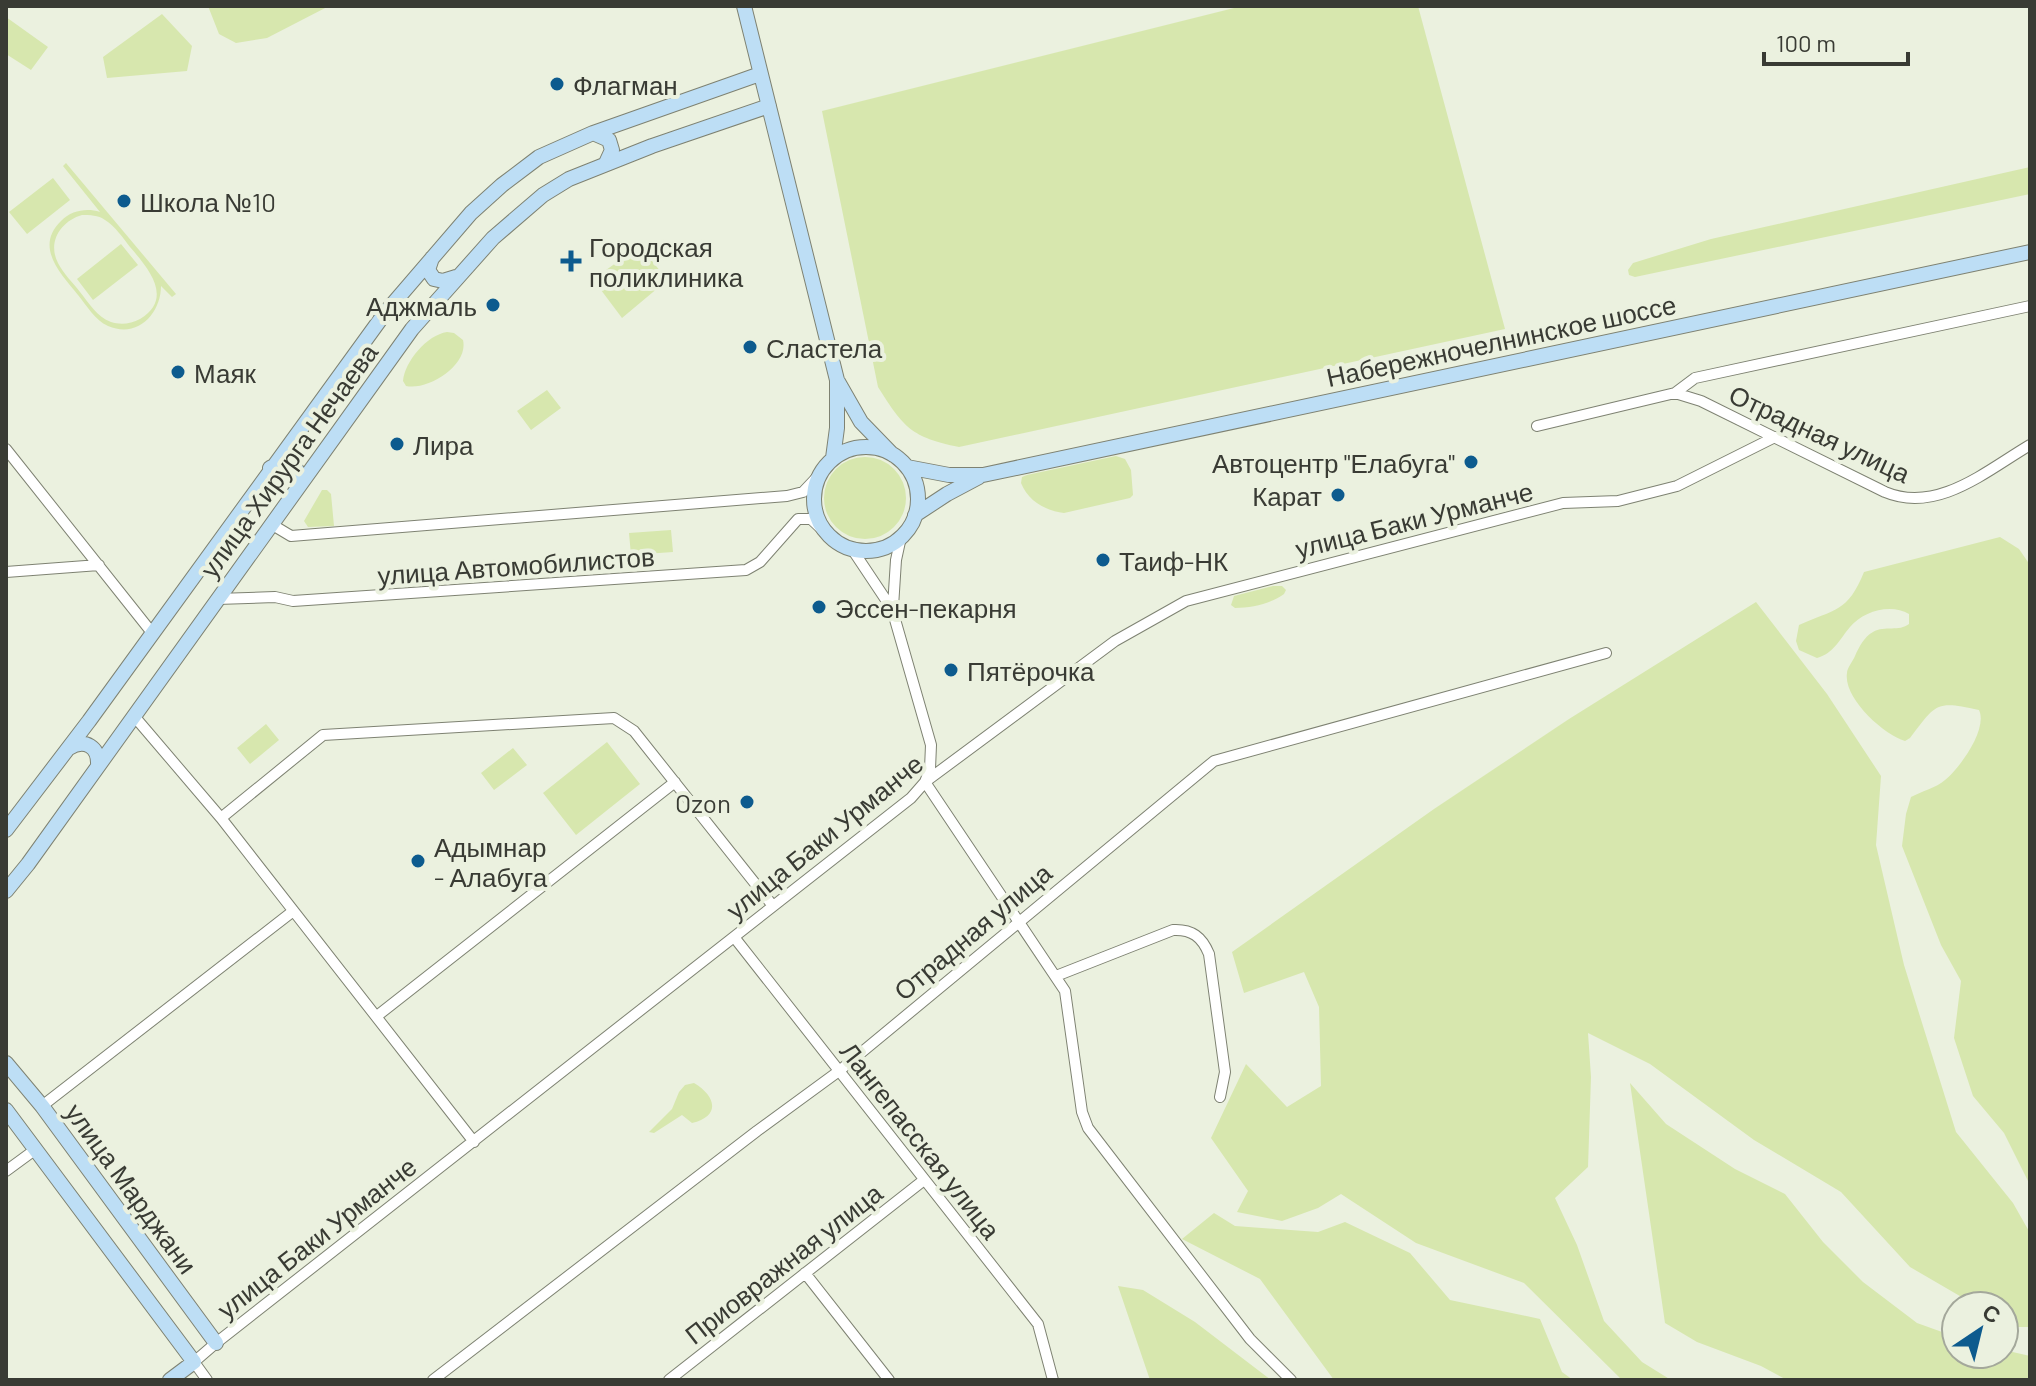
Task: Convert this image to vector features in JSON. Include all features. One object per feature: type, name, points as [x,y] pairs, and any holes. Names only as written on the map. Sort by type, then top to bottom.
[{"type":"main road","points":[[744,6],[837,380],[837,428],[833,458]]},
{"type":"main road","name":"улица Хирурга Нечаева","points":[[6,830],[153,634],[385,313],[471,213],[539,157],[593,133],[760,74]]},
{"type":"main road","name":"улица Хирурга Нечаева","points":[[6,891],[412,329],[457,276],[500,232],[543,195],[569,179],[712,124],[769,106]]},
{"type":"main road","points":[[593,133],[609,140],[612,150],[606,163]]},
{"type":"main road","name":"Набережночелнинское шоссе","points":[[907,467],[949,475],[983,475],[2030,252]]},
{"type":"main road","points":[[433,254],[428,270],[434,279],[443,281],[457,276]]},
{"type":"main road","points":[[837,380],[861,422],[907,467],[917,490],[915,515],[901,537],[878,550],[852,549],[830,537],[814,507],[820,474],[833,458],[856,448],[869,447],[893,455]]},
{"type":"main road","points":[[270,469],[282,462],[293,464],[298,472],[298,485]]},
{"type":"main road","name":"Набережночелнинское шоссе","points":[[915,515],[983,475]]},
{"type":"main road","points":[[69,748],[83,742],[90,745],[96,750],[98,765]]},
{"type":"main road","points":[[6,866],[14,869],[28,864]]},
{"type":"main road","name":"улица Марджани","points":[[6,1063],[42,1106],[216,1343]]},
{"type":"main road","name":"улица Марджани","points":[[6,1110],[194,1362]]},
{"type":"main road","points":[[170,1380],[194,1362]]},
{"type":"street","points":[[1537,426],[1675,393],[1695,378],[2030,306]]},
{"type":"street","name":"Отрадная улица","points":[[1675,393],[1701,401],[1885,492],[1917,500],[1948,493],[2030,445]]},
{"type":"street","name":"улица Баки Урманче","points":[[194,1362],[911,798],[925,782],[1115,641],[1186,601],[1563,503],[1618,501],[1677,486],[1775,437]]},
{"type":"street","points":[[6,449],[153,634]]},
{"type":"street","name":"улица Автомобилистов","points":[[217,599],[275,597],[293,601],[746,570],[760,562],[803,492],[820,474]]},
{"type":"street","points":[[794,507],[830,537]]},
{"type":"street","name":"улица Автомобилистов","points":[[271,524],[291,536],[794,507]]},
{"type":"street","points":[[892,609],[901,537]]},
{"type":"street","points":[[852,549],[892,609],[931,745],[932,758],[925,782],[1065,991],[1082,1112],[1088,1128],[1250,1339],[1291,1380]]},
{"type":"street","points":[[6,572],[99,565]]},
{"type":"street","name":"Отрадная улица","points":[[433,1380],[839,1071],[1214,761],[1606,653]]},
{"type":"street","points":[[134,716],[221,818],[474,1142]]},
{"type":"street","points":[[221,818],[323,735],[614,718],[634,731],[773,906]]},
{"type":"street","points":[[377,1016],[675,782]]},
{"type":"street","points":[[42,1106],[292,912]]},
{"type":"street","points":[[1056,976],[1173,930],[1193,933],[1209,954],[1225,1072],[1220,1097]]},
{"type":"street","name":"Лангепасская улица","points":[[734,937],[1038,1324],[1053,1380]]},
{"type":"street","points":[[6,1171],[36,1149]]},
{"type":"street","name":"Приовражная улица","points":[[669,1380],[924,1180]]},
{"type":"street","points":[[805,1273],[889,1380]]},
{"type":"street","name":"улица Марджани","points":[[194,1362],[207,1380]]},
{"type":"green space","points":[[208,6],[329,6],[267,38],[236,43],[219,34]]},
{"type":"green space","points":[[1242,6],[1418,6],[1505,329],[959,447],[930,439],[910,429],[878,387],[822,111]]},
{"type":"green space","points":[[162,14],[192,46],[187,71],[107,78],[103,57]]},
{"type":"green space","points":[[6,17],[48,47],[31,70],[6,54]]},
{"type":"green space","points":[[66,163],[176,294],[172,297],[161,286],[160,296],[152,314],[138,326],[119,329],[99,320],[53,260],[50,241],[61,221],[80,211],[100,212],[63,166]],"holes":[[[82,215],[100,217],[112,225],[150,273],[157,292],[156,302],[140,319],[118,324],[102,317],[58,263],[54,247],[58,233],[68,222]]]},
{"type":"green space","points":[[2030,167],[2030,194],[1635,277],[1629,275],[1628,270],[1633,263],[1711,239]]},
{"type":"green space","points":[[53,178],[70,200],[27,234],[9,212]]},
{"type":"green space","points":[[121,244],[138,265],[93,300],[77,279]]},
{"type":"green space","points":[[637,248],[644,251],[665,277],[665,282],[622,318],[598,286],[604,281],[599,275]]},
{"type":"green space","points":[[447,332],[463,340],[460,358],[435,380],[406,386],[403,381],[413,357],[432,338]]},
{"type":"green space","points":[[547,390],[561,408],[531,430],[517,411]]},
{"type":"green space","points":[[1116,456],[1125,459],[1131,470],[1133,495],[1130,498],[1064,513],[1038,504],[1021,483],[1022,477],[1027,475]]},
{"type":"green space","points":[[865,457],[881,460],[894,469],[903,482],[906,498],[903,514],[894,527],[881,536],[865,539],[849,536],[836,527],[827,514],[824,498],[827,482],[836,469],[849,460]]},
{"type":"green space","points":[[322,490],[331,494],[334,526],[308,527],[304,521]]},
{"type":"green space","points":[[671,530],[673,552],[631,555],[629,533]]},
{"type":"green space","points":[[2000,537],[2019,549],[2030,565],[2030,1185],[2004,1133],[1973,1096],[1954,1038],[1961,981],[1941,945],[1902,846],[1911,797],[1941,783],[1958,767],[1980,727],[1979,710],[1953,705],[1938,708],[1905,741],[1876,723],[1858,704],[1847,683],[1848,669],[1862,642],[1870,634],[1909,624],[1909,614],[1902,611],[1878,610],[1862,617],[1832,649],[1817,658],[1799,650],[1796,641],[1799,625],[1839,608],[1852,595],[1864,572]]},
{"type":"green space","points":[[1282,586],[1286,590],[1284,594],[1254,606],[1235,608],[1231,605],[1234,596]]},
{"type":"green space","points":[[1756,602],[1827,694],[1881,776],[1876,845],[1904,965],[1956,1132],[2013,1203],[2030,1233],[2030,1327],[2020,1327],[2020,1290],[1950,1290],[1910,1267],[1841,1192],[1754,1140],[1650,1064],[1588,1033],[1591,1077],[1588,1167],[1555,1198],[1577,1245],[1604,1321],[1642,1362],[1671,1380],[1622,1380],[1524,1283],[1416,1243],[1341,1194],[1318,1208],[1282,1221],[1237,1212],[1248,1191],[1211,1138],[1246,1064],[1287,1107],[1321,1086],[1319,1007],[1304,972],[1244,993],[1232,952],[1434,809],[1569,719]]},
{"type":"green space","points":[[266,724],[279,740],[250,764],[237,748]]},
{"type":"green space","points":[[607,742],[640,784],[576,835],[543,793]]},
{"type":"green space","points":[[513,748],[527,765],[494,790],[481,773]]},
{"type":"green space","points":[[694,1083],[711,1100],[708,1116],[692,1123],[682,1115],[654,1133],[649,1132],[672,1109],[685,1085]]},
{"type":"green space","points":[[1630,1083],[1666,1124],[1735,1169],[1785,1194],[1823,1242],[1863,1282],[1917,1323],[1940,1331],[1940,1370],[2020,1370],[2020,1354],[2030,1356],[2030,1380],[1787,1380],[1761,1366],[1697,1342],[1665,1323]]},
{"type":"green space","points":[[1214,1213],[1235,1226],[1318,1232],[1345,1222],[1410,1253],[1450,1300],[1540,1319],[1562,1372],[1573,1380],[1334,1380],[1260,1279],[1182,1239]]},
{"type":"green space","points":[[1118,1286],[1143,1290],[1195,1322],[1271,1380],[1150,1380]]},
{"type":"place","name":"Флагман","points":[[557,84]]},
{"type":"place","name":"Школа №10","points":[[124,201]]},
{"type":"place","name":"Городская поликлиника","points":[[571,261]]},
{"type":"place","name":"Аджмаль","points":[[493,305]]},
{"type":"place","name":"Сластела","points":[[750,347]]},
{"type":"place","name":"Маяк","points":[[178,372]]},
{"type":"place","name":"Лира","points":[[397,444]]},
{"type":"place","name":"Автоцентр \"Елабуга\"","points":[[1471,462]]},
{"type":"place","name":"Карат","points":[[1338,495]]},
{"type":"place","name":"Таиф-НК","points":[[1103,560]]},
{"type":"place","name":"Эссен-пекарня","points":[[819,607]]},
{"type":"place","name":"Пятёрочка","points":[[951,670]]},
{"type":"place","name":"Ozon","points":[[747,802]]},
{"type":"place","name":"Адымнар - Алабуга","points":[[418,861]]}]
